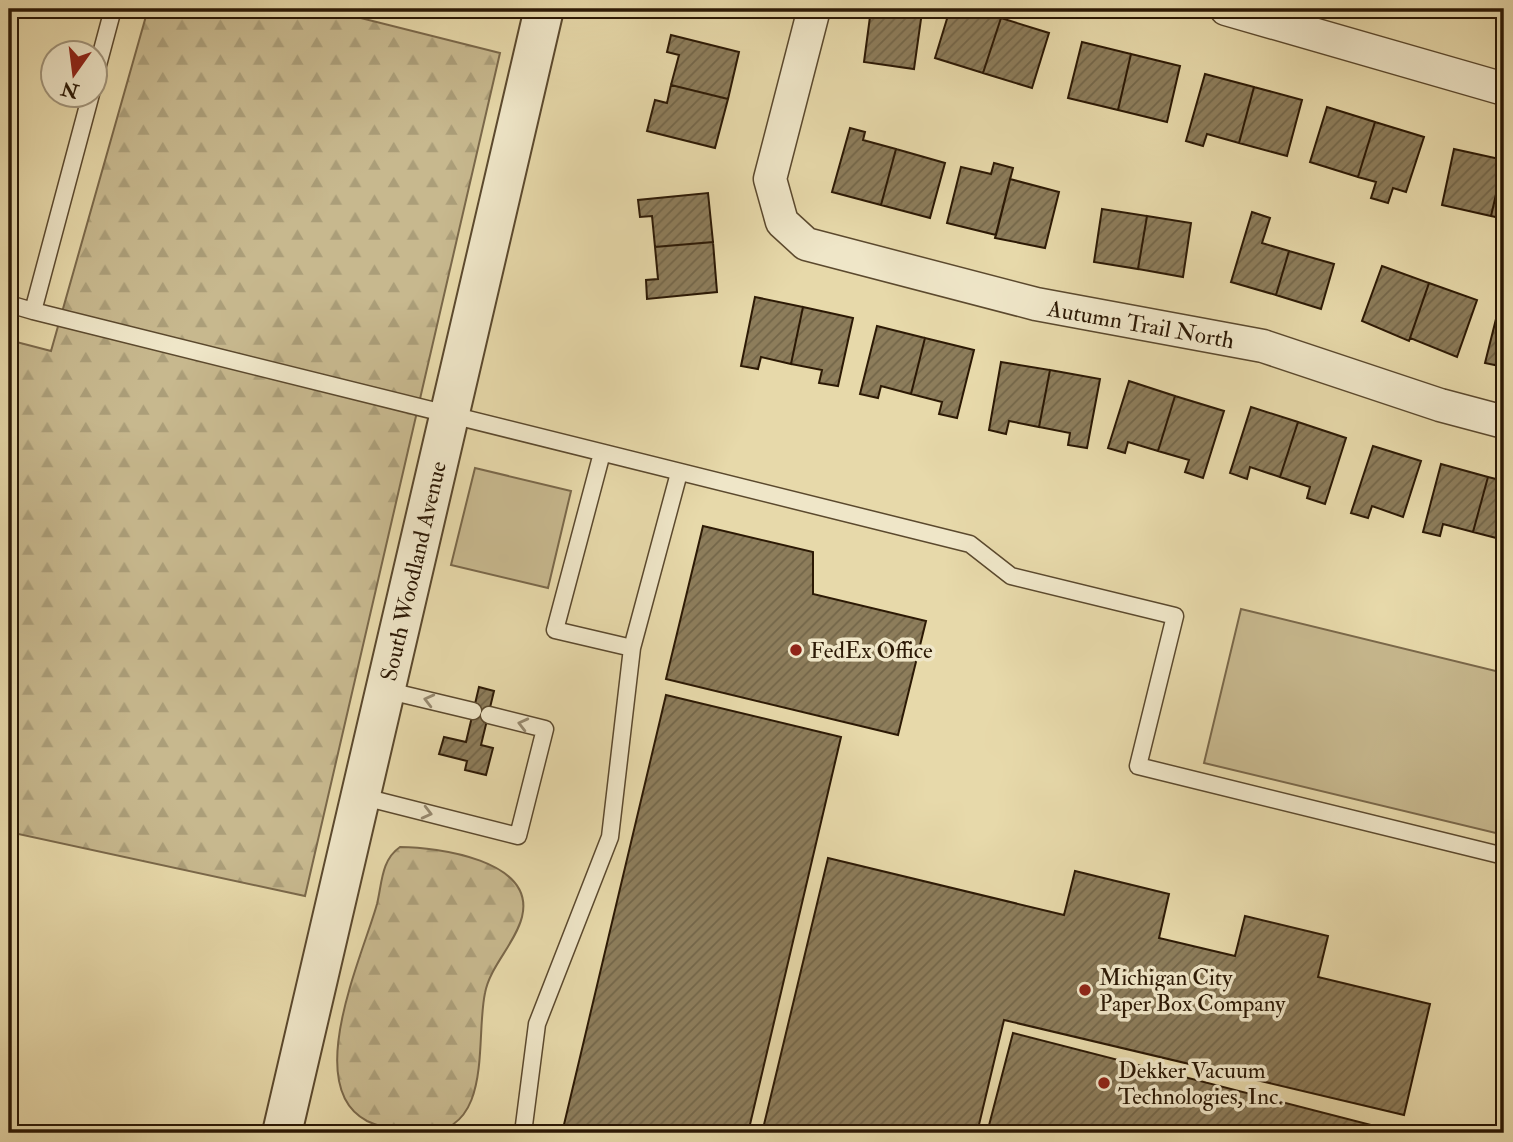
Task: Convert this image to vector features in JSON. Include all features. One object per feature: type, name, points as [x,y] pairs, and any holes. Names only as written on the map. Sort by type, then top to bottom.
[{"type":"street","name":"South Woodland Avenue","points":[[282,1133],[544,9]]},
{"type":"street","name":"Autumn Trail North","points":[[814,9],[770,179],[782,222],[806,244],[1035,304],[1263,346],[1440,405],[1504,422]]},
{"type":"street","points":[[1226,9],[1504,89]]},
{"type":"lane","points":[[105,38],[113,9]]},
{"type":"lane","points":[[33,311],[86,108]]},
{"type":"lane","points":[[9,304],[970,544],[1011,576],[1175,616],[1138,766],[1504,856]]},
{"type":"lane","points":[[602,453],[555,630],[632,648]]},
{"type":"lane","points":[[523,1133],[537,1024],[611,837],[632,648],[679,472]]},
{"type":"lane","points":[[360,796],[518,836],[545,729],[385,690]]},
{"type":"green space","points":[[148,9],[325,9],[500,53],[305,896],[9,832],[9,340],[51,351]]},
{"type":"green space","points":[[475,468],[571,491],[548,588],[451,565]]},
{"type":"green space","points":[[1241,609],[1504,673],[1504,835],[1204,763]]},
{"type":"green space","points":[[400,847],[437,850],[480,861],[499,870],[514,882],[522,898],[519,927],[492,974],[485,993],[477,1080],[471,1100],[462,1117],[446,1128],[424,1133],[395,1130],[367,1121],[348,1104],[339,1080],[337,1051],[350,986],[377,904],[386,865]]},
{"type":"building","points":[[871,9],[922,12],[914,69],[864,62]]},
{"type":"building","points":[[950,9],[972,9],[1001,18],[983,73],[935,58]]},
{"type":"building","points":[[1451,9],[1481,9],[1479,17]]},
{"type":"building","points":[[1001,18],[1049,33],[1032,88],[983,73]]},
{"type":"building","points":[[671,35],[739,52],[728,99],[671,85],[679,55],[667,52]]},
{"type":"building","points":[[1082,42],[1131,54],[1118,110],[1068,98]]},
{"type":"building","points":[[1131,54],[1180,66],[1167,122],[1118,110]]},
{"type":"building","points":[[1205,74],[1254,87],[1239,143],[1207,134],[1203,146],[1186,141]]},
{"type":"building","points":[[671,85],[728,99],[715,148],[647,131],[655,100],[667,103]]},
{"type":"building","points":[[1254,87],[1302,100],[1287,156],[1239,143]]},
{"type":"building","points":[[1327,107],[1375,122],[1358,177],[1310,162]]},
{"type":"building","points":[[1375,122],[1424,137],[1406,192],[1393,188],[1388,203],[1371,198],[1376,182],[1358,177]]},
{"type":"building","points":[[850,128],[865,132],[863,140],[896,149],[881,205],[832,192]]},
{"type":"building","points":[[896,149],[945,163],[930,218],[881,205]]},
{"type":"building","points":[[1454,149],[1504,160],[1491,216],[1442,205]]},
{"type":"building","points":[[1504,160],[1504,219],[1491,216]]},
{"type":"building","points":[[994,163],[1013,168],[996,235],[947,223],[961,167],[991,174]]},
{"type":"building","points":[[1010,179],[1059,192],[1045,248],[995,238]]},
{"type":"building","points":[[708,193],[713,242],[655,247],[652,216],[640,217],[638,200]]},
{"type":"building","points":[[1102,209],[1147,216],[1138,269],[1094,262]]},
{"type":"building","points":[[1252,212],[1270,218],[1262,243],[1289,251],[1276,295],[1231,282]]},
{"type":"building","points":[[1147,216],[1191,223],[1183,277],[1138,269]]},
{"type":"building","points":[[713,242],[717,292],[647,299],[646,280],[658,279],[655,247]]},
{"type":"building","points":[[1289,251],[1334,264],[1321,309],[1276,295]]},
{"type":"building","points":[[1382,266],[1429,283],[1409,341],[1362,321]]},
{"type":"building","points":[[1429,283],[1477,300],[1457,357],[1410,338]]},
{"type":"building","points":[[755,297],[803,307],[791,364],[761,357],[758,369],[741,366]]},
{"type":"building","points":[[803,307],[853,318],[838,386],[819,383],[822,370],[791,364]]},
{"type":"building","points":[[1499,307],[1504,308],[1504,367],[1485,363]]},
{"type":"building","points":[[877,326],[925,338],[911,394],[881,386],[878,398],[860,394]]},
{"type":"building","points":[[925,338],[974,350],[957,418],[939,414],[942,402],[911,394]]},
{"type":"building","points":[[1001,362],[1050,370],[1039,427],[1009,421],[1006,434],[989,430]]},
{"type":"building","points":[[1050,370],[1100,379],[1087,448],[1068,445],[1070,433],[1039,427]]},
{"type":"building","points":[[1129,381],[1175,396],[1158,451],[1128,442],[1125,453],[1108,448]]},
{"type":"building","points":[[1175,396],[1224,411],[1203,478],[1185,472],[1189,460],[1158,451]]},
{"type":"building","points":[[1251,407],[1298,422],[1280,477],[1250,467],[1247,479],[1230,473]]},
{"type":"building","points":[[1298,422],[1346,438],[1325,504],[1307,498],[1310,487],[1280,477]]},
{"type":"building","points":[[1373,446],[1421,461],[1403,517],[1372,506],[1368,518],[1351,513]]},
{"type":"building","points":[[1441,464],[1488,477],[1473,532],[1443,524],[1440,536],[1423,532]]},
{"type":"building","points":[[1488,477],[1504,481],[1504,540],[1473,532]]},
{"type":"building","name":"FedEx Office","points":[[703,526],[813,552],[813,594],[926,621],[898,735],[666,679]]},
{"type":"building","points":[[479,687],[494,691],[481,745],[493,748],[486,775],[465,770],[467,761],[439,754],[444,737],[466,742]]},
{"type":"building","points":[[666,695],[841,737],[748,1133],[562,1133]]},
{"type":"building","name":"Michigan City Paper Box Company","points":[[828,858],[1064,915],[1075,871],[1169,894],[1159,938],[1235,956],[1245,916],[1328,936],[1318,977],[1430,1004],[1404,1115],[1004,1020],[977,1133],[762,1133]]},
{"type":"building","name":"Dekker Vacuum Technologies, Inc.","points":[[1013,1033],[1402,1133],[987,1133]]},
{"type":"place","name":"FedEx Office","points":[[796,650]]},
{"type":"place","name":"Michigan City Paper Box Company","points":[[1085,990]]},
{"type":"place","name":"Dekker Vacuum Technologies, Inc.","points":[[1104,1083]]}]
